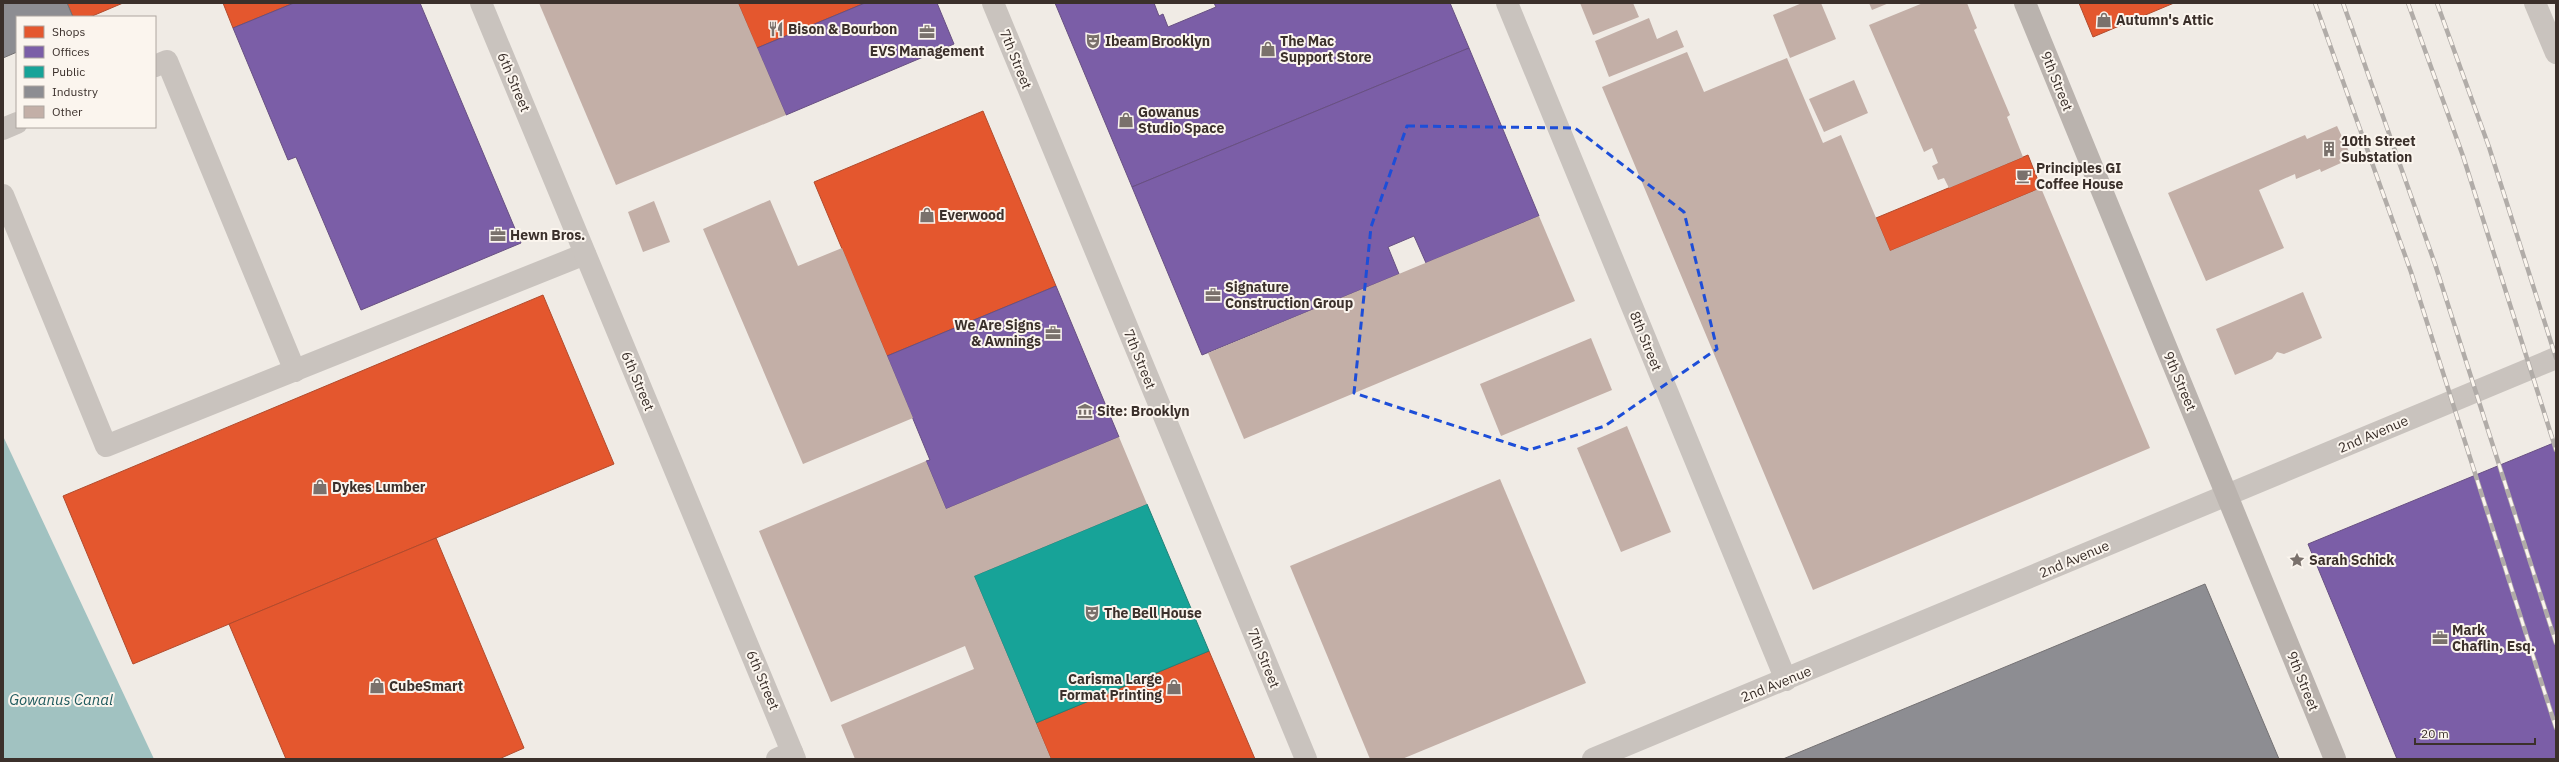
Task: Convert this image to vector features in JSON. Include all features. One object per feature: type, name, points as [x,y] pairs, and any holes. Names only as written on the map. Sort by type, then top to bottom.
[{"type":"main road","name":"9th Street","points":[[2025,3],[2228,494],[2335,759]]},
{"type":"street","name":"6th Street","points":[[481,3],[585,254],[788,757]]},
{"type":"street","name":"7th Street","points":[[993,3],[1306,759]]},
{"type":"street","name":"8th Street","points":[[1507,3],[1786,680]]},
{"type":"street","points":[[2535,3],[2556,53]]},
{"type":"street","points":[[156,66],[167,61],[295,371]]},
{"type":"street","points":[[3,129],[16,123]]},
{"type":"street","points":[[3,195],[106,446],[585,254]]},
{"type":"street","name":"2nd Avenue","points":[[1593,759],[1786,680],[2556,358]]},
{"type":"highlighted area","points":[[1407,126],[1575,128],[1684,212],[1717,349],[1605,426],[1529,450],[1354,393],[1371,227]]},
{"type":"water","name":"Gowanus Canal","points":[[3,436],[154,759],[3,759]]},
{"type":"building: Shops","points":[[67,3],[123,3],[92,16],[73,16]]},
{"type":"building: Shops","points":[[223,3],[294,3],[233,28]]},
{"type":"building: Shops","name":"Bison & Bourbon","points":[[738,3],[865,3],[757,48]]},
{"type":"building: Shops","points":[[2079,3],[2174,3],[2093,37]]},
{"type":"building: Shops","name":"Everwood","points":[[983,111],[1056,286],[887,356],[814,182]]},
{"type":"building: Shops","points":[[2028,155],[2041,188],[1890,251],[1876,218]]},
{"type":"building: Shops","name":"Dykes Lumber","points":[[543,295],[614,464],[133,664],[63,496]]},
{"type":"building: Shops","name":"CubeSmart","points":[[436,538],[524,748],[499,759],[286,759],[229,624]]},
{"type":"building: Shops","name":"Carisma Large Format Printing","points":[[1209,651],[1255,759],[1051,759],[1036,723]]},
{"type":"building: Offices","points":[[294,3],[420,3],[521,243],[361,310],[296,157],[288,160],[233,28]]},
{"type":"building: Offices","points":[[865,3],[937,3],[954,44],[786,115],[757,48]]},
{"type":"building: Offices","points":[[1055,3],[1154,3],[1159,16],[1163,14],[1168,27],[1216,7],[1214,3],[1450,3],[1469,48],[1132,187]]},
{"type":"building: Offices","points":[[1469,48],[1539,216],[1426,263],[1414,236],[1388,247],[1399,274],[1202,355],[1132,187]]},
{"type":"building: Offices","points":[[1056,286],[1119,437],[946,509],[926,461],[930,460],[887,356]]},
{"type":"building: Offices","points":[[2556,442],[2556,759],[2397,759],[2308,544]]},
{"type":"building: Public","name":"The Bell House","points":[[1147,504],[1209,651],[1036,723],[974,576]]},
{"type":"building: Industry","points":[[3,3],[67,3],[73,16],[16,16],[16,52],[3,58]]},
{"type":"building: Industry","points":[[2205,584],[2279,759],[1783,759],[1923,701]]},
{"type":"building: Other","points":[[539,3],[738,3],[786,115],[616,185]]},
{"type":"building: Other","points":[[1580,3],[1633,3],[1639,17],[1593,35]]},
{"type":"building: Other","points":[[1802,3],[1821,3],[1836,39],[1790,58],[1773,15]]},
{"type":"building: Other","points":[[1869,3],[1889,3],[1872,10]]},
{"type":"building: Other","points":[[1923,3],[1967,3],[1977,28],[1974,30],[2010,115],[2007,117],[2023,157],[1949,188],[1944,178],[1938,180],[1932,166],[1938,163],[1932,148],[1924,152],[1869,25]]},
{"type":"building: Other","points":[[1649,18],[1657,39],[1677,30],[1684,47],[1609,77],[1595,41]]},
{"type":"building: Other","points":[[1687,52],[1704,92],[1787,58],[1823,143],[1841,135],[1890,251],[2041,188],[2150,448],[1813,590],[1602,87]]},
{"type":"building: Other","points":[[1854,80],[1868,113],[1824,132],[1809,99]]},
{"type":"building: Other","points":[[2337,126],[2352,158],[2321,172],[2320,169],[2296,179],[2295,174],[2259,190],[2284,248],[2206,281],[2168,193],[2305,135],[2307,139]]},
{"type":"building: Other","points":[[770,200],[798,266],[842,248],[913,418],[803,464],[703,229]]},
{"type":"building: Other","points":[[654,201],[670,242],[643,252],[628,212]]},
{"type":"building: Other","points":[[1539,216],[1575,301],[1244,439],[1208,353]]},
{"type":"building: Other","points":[[2303,292],[2322,338],[2284,354],[2277,352],[2272,359],[2235,375],[2216,329]]},
{"type":"building: Other","points":[[1591,338],[1612,390],[1501,436],[1480,384]]},
{"type":"building: Other","points":[[1627,426],[1671,532],[1621,552],[1577,448]]},
{"type":"building: Other","points":[[1119,437],[1147,504],[974,576],[1051,759],[855,759],[841,725],[974,669],[965,646],[831,702],[759,531],[926,461],[946,509]]},
{"type":"building: Other","points":[[1500,479],[1586,683],[1402,759],[1370,759],[1290,566]]},
{"type":"railway","points":[[2315,3],[2411,272],[2556,728]]},
{"type":"railway","points":[[2343,3],[2435,264],[2556,643]]},
{"type":"railway","points":[[2408,3],[2463,156],[2556,450]]},
{"type":"railway","points":[[2437,3],[2489,147],[2556,358]]},
{"type":"place","name":"Autumn's Attic","points":[[2104,20]]},
{"type":"place","name":"Bison & Bourbon","points":[[776,29]]},
{"type":"place","name":"EVS Management","points":[[927,32]]},
{"type":"place","name":"Ibeam Brooklyn","points":[[1093,41]]},
{"type":"place","name":"The Mac Support Store","points":[[1268,49]]},
{"type":"place","name":"Gowanus Studio Space","points":[[1126,120]]},
{"type":"place","name":"10th Street Substation","points":[[2329,149]]},
{"type":"place","name":"Principles GI Coffee House","points":[[2024,176]]},
{"type":"place","name":"Everwood","points":[[927,215]]},
{"type":"place","name":"Hewn Bros.","points":[[498,235]]},
{"type":"place","name":"Signature Construction Group","points":[[1213,295]]},
{"type":"place","name":"We Are Signs & Awnings","points":[[1053,333]]},
{"type":"place","name":"Site: Brooklyn","points":[[1085,411]]},
{"type":"place","name":"Dykes Lumber","points":[[320,487]]},
{"type":"place","name":"Sarah Schick","points":[[2297,560]]},
{"type":"place","name":"The Bell House","points":[[1092,613]]},
{"type":"place","name":"Mark Chaflin, Esq.","points":[[2440,638]]},
{"type":"place","name":"CubeSmart","points":[[377,686]]},
{"type":"place","name":"Carisma Large Format Printing","points":[[1174,687]]}]
